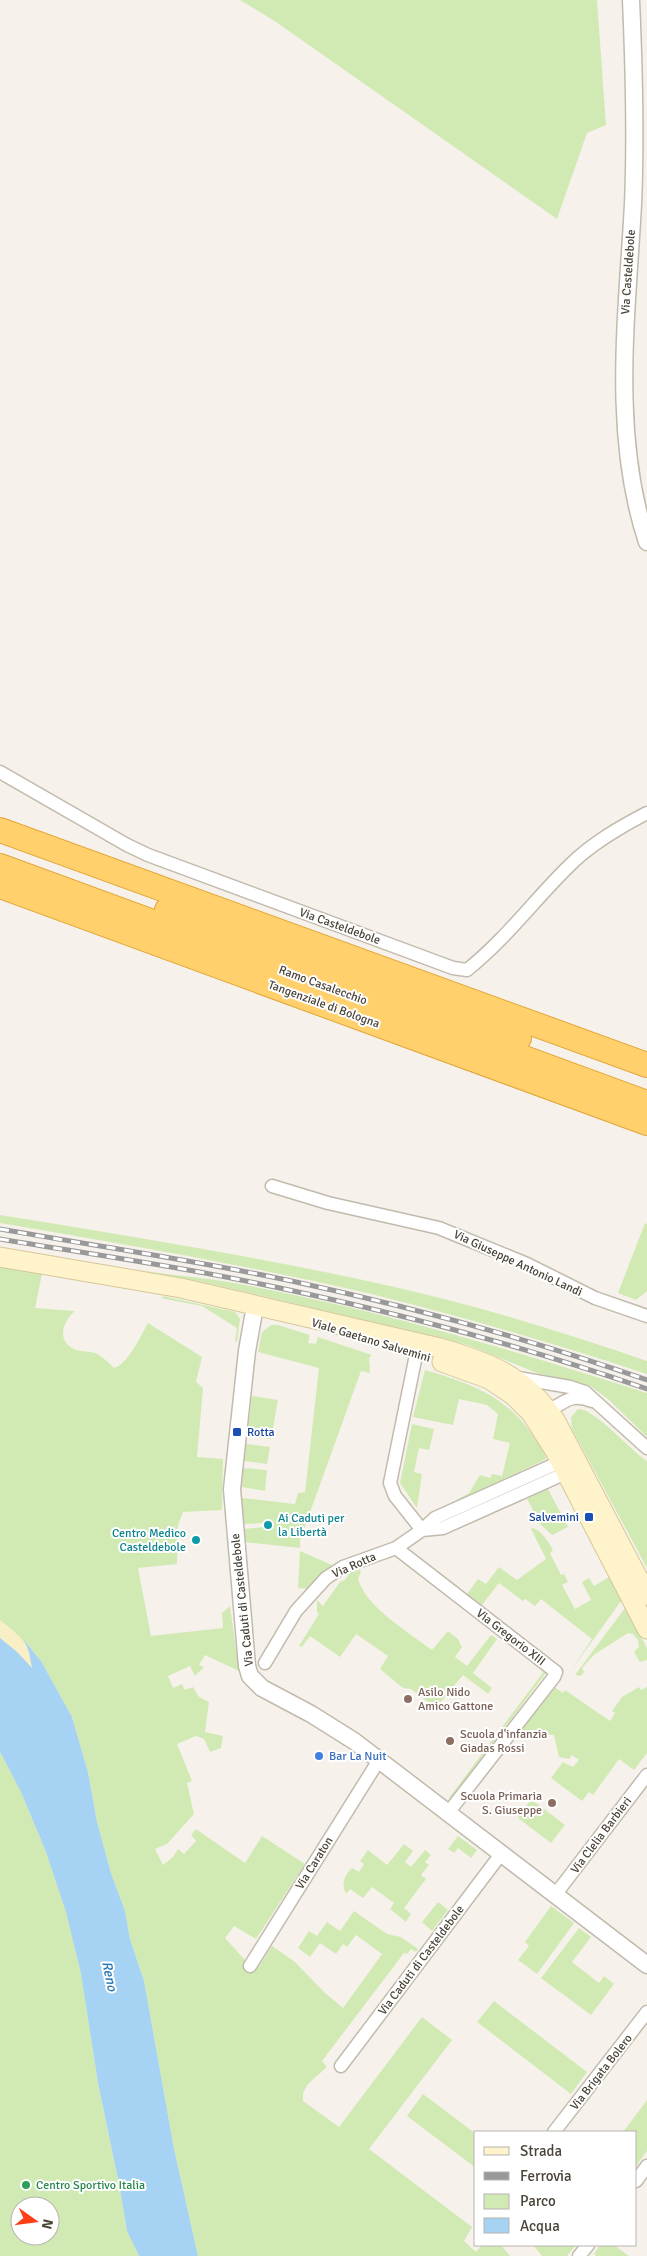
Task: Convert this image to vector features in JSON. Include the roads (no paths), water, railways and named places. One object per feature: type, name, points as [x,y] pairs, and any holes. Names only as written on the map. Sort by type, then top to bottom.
[{"type":"highway","points":[[0,830],[647,1066]]},
{"type":"highway","name":"Ramo Casalecchio","points":[[0,849],[647,1085]]},
{"type":"highway","name":"Ramo Casalecchio","points":[[0,866],[647,1103]]},
{"type":"highway","name":"Tangenziale di Bologna","points":[[0,886],[647,1123]]},
{"type":"main road","points":[[0,1257],[181,1288],[298,1317]]},
{"type":"main road","name":"Viale Gaetano Salvemini","points":[[298,1317],[361,1339],[470,1371],[489,1379],[513,1396],[538,1401]]},
{"type":"main road","name":"Viale Gaetano Salvemini","points":[[298,1317],[462,1354],[511,1375],[538,1401],[631,1581],[647,1629]]},
{"type":"main road","name":"Viale Gaetano Salvemini","points":[[538,1401],[563,1468],[631,1581],[647,1595]]},
{"type":"street","name":"Via Casteldebole","points":[[631,0],[636,122],[625,321],[626,434],[630,482],[647,542]]},
{"type":"street","name":"Via Casteldebole","points":[[0,772],[148,855],[453,968],[467,970],[489,953],[571,864],[596,844],[647,813]]},
{"type":"street","name":"Via Giuseppe Antonio Landi","points":[[272,1186],[328,1203],[439,1228],[527,1264],[595,1298],[647,1316]]},
{"type":"street","name":"Via Caduti di Casteldebole","points":[[255,1306],[247,1351],[232,1489],[247,1666],[250,1676],[262,1688],[327,1723],[379,1760],[647,1965]]},
{"type":"street","points":[[416,1355],[390,1483],[396,1496],[422,1530]]},
{"type":"street","points":[[538,1401],[560,1386],[578,1388],[647,1448]]},
{"type":"street","points":[[538,1401],[582,1398],[597,1403]]},
{"type":"street","name":"Via Rotta","points":[[265,1663],[296,1611],[326,1578],[343,1567],[396,1548],[422,1530],[435,1518],[563,1468]]},
{"type":"street","name":"Via Gregorio XIII","points":[[396,1548],[556,1672],[448,1813]]},
{"type":"street","name":"Via Caraton","points":[[250,1966],[379,1760]]},
{"type":"street","name":"Via Clelia Barbieri","points":[[555,1896],[647,1775]]},
{"type":"street","name":"Via Caduti di Casteldebole","points":[[341,2066],[501,1854]]},
{"type":"street","name":"Via Brigata Bolero","points":[[555,2131],[647,2012]]},
{"type":"street","points":[[637,2179],[647,2166]]},
{"type":"street","points":[[579,2256],[587,2246]]},
{"type":"water","name":"Reno","points":[[0,1638],[32,1668],[29,1652],[24,1640],[41,1661],[72,1717],[88,1772],[97,1822],[111,1873],[125,1911],[130,1939],[144,1981],[174,2149],[198,2256],[139,2256],[127,2231],[98,2083],[81,1974],[66,1912],[46,1852],[21,1792],[0,1752]]},
{"type":"railway","points":[[0,1229],[216,1266],[332,1290],[514,1337],[647,1380]]},
{"type":"railway","points":[[0,1239],[145,1262],[284,1289],[389,1313],[545,1356],[647,1389]]},
{"type":"place","name":"Rotta","points":[[237,1432]]},
{"type":"place","name":"Salvemini","points":[[589,1517]]},
{"type":"place","name":"Ai Caduti per la Libertà","points":[[268,1525]]},
{"type":"place","name":"Centro Medico Casteldebole","points":[[196,1540]]},
{"type":"place","name":"Asilo Nido Amico Gattone","points":[[408,1699]]},
{"type":"place","name":"Scuola d'infanzia Giadas Rossi","points":[[450,1741]]},
{"type":"place","name":"Bar La Nuit","points":[[319,1756]]},
{"type":"place","name":"Scuola Primaria S. Giuseppe","points":[[552,1803]]},
{"type":"place","name":"Centro Sportivo Italia","points":[[26,2185]]}]
